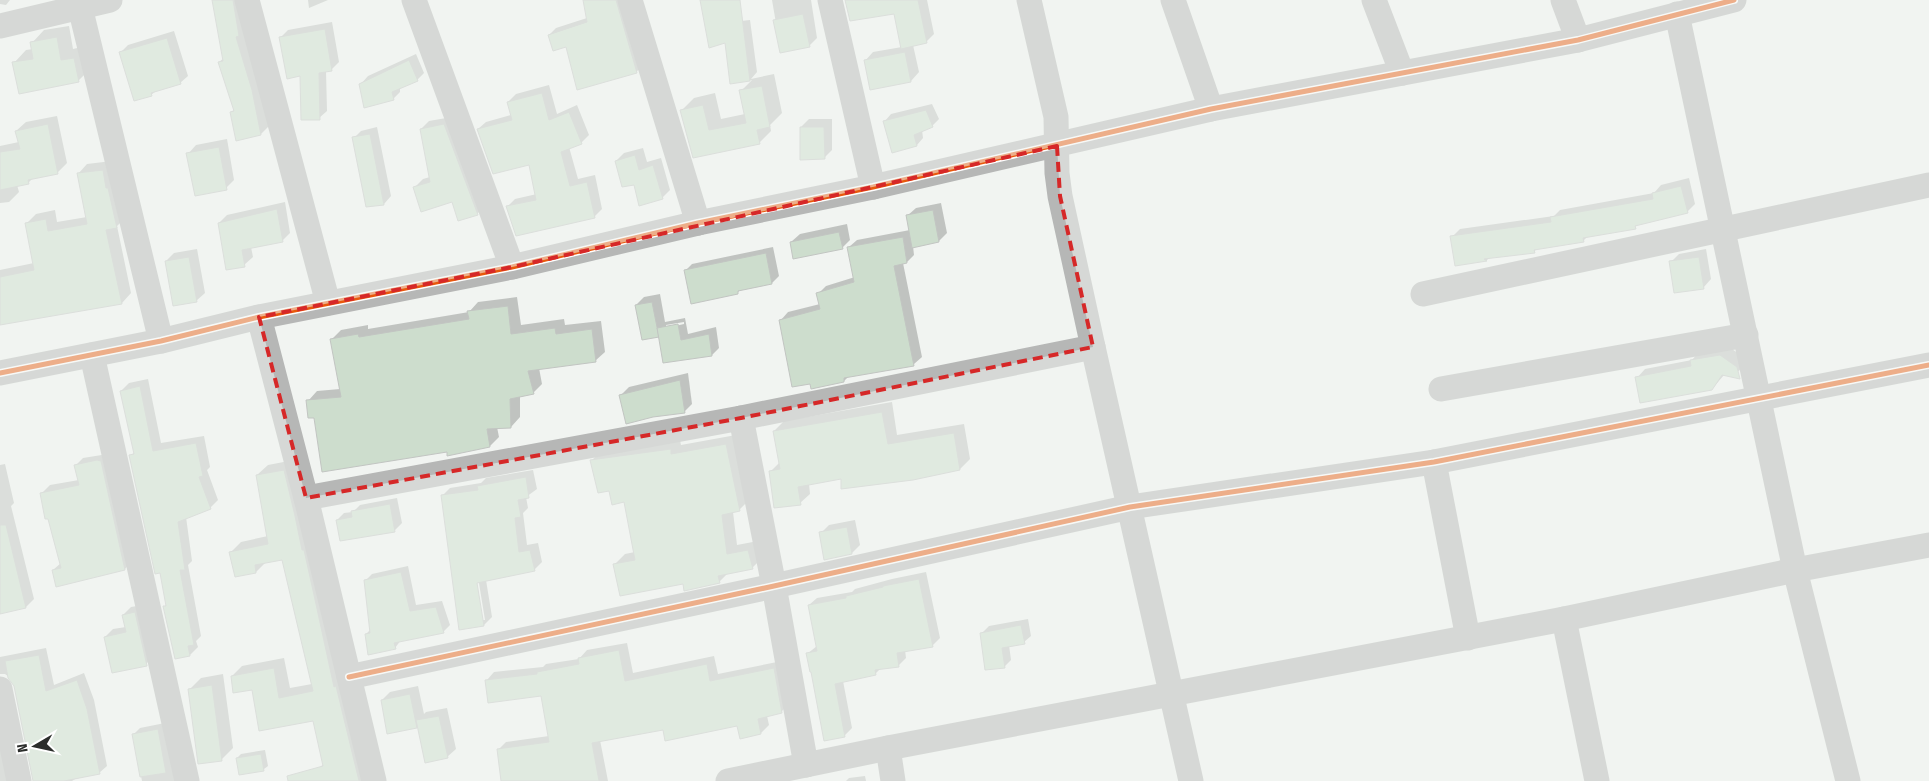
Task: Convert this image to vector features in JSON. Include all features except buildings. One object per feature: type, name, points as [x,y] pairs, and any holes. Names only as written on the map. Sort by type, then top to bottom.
[{"type":"street","points":[[0,26],[34,9],[80,7],[110,0]]},
{"type":"street","points":[[247,0],[328,303]]},
{"type":"street","points":[[414,0],[512,266]]},
{"type":"street","points":[[630,0],[698,222]]},
{"type":"street","points":[[830,0],[873,188]]},
{"type":"street","points":[[1029,0],[1056,117],[1057,173],[1060,196],[1191,781]]},
{"type":"street","points":[[1173,0],[1211,110]]},
{"type":"street","points":[[1374,0],[1402,74]]},
{"type":"street","points":[[1563,0],[1578,40]]},
{"type":"street","points":[[0,373],[161,341],[259,317],[512,266],[698,222],[873,188],[1211,110],[1578,40],[1734,0]]},
{"type":"street","points":[[80,7],[161,341]]},
{"type":"street","points":[[1678,14],[1795,570],[1848,781]]},
{"type":"street","points":[[1423,294],[1929,185]]},
{"type":"street","points":[[259,317],[306,498],[374,781]]},
{"type":"street","points":[[1441,389],[1746,335]]},
{"type":"street","points":[[306,498],[741,418],[1093,347]]},
{"type":"street","points":[[92,355],[187,781]]},
{"type":"street","points":[[349,677],[1130,507],[1434,462],[1929,365]]},
{"type":"street","points":[[741,418],[774,586],[806,765]]},
{"type":"street","points":[[1434,462],[1468,638]]},
{"type":"street","points":[[728,781],[888,748],[1468,638],[1795,570],[1929,545]]},
{"type":"street","points":[[1564,619],[1597,781]]},
{"type":"street","points":[[0,689],[20,781]]},
{"type":"street","points":[[888,748],[893,781]]},
{"type":"highlighted area","points":[[1057,146],[1060,196],[1093,347],[741,418],[306,498],[259,317],[512,267]]},
{"type":"cycle path","points":[[0,373],[161,341],[259,317],[512,267],[698,223],[873,187],[1211,109],[1578,40],[1734,0]]},
{"type":"cycle path","points":[[349,677],[1130,507],[1434,462],[1929,365]]}]
